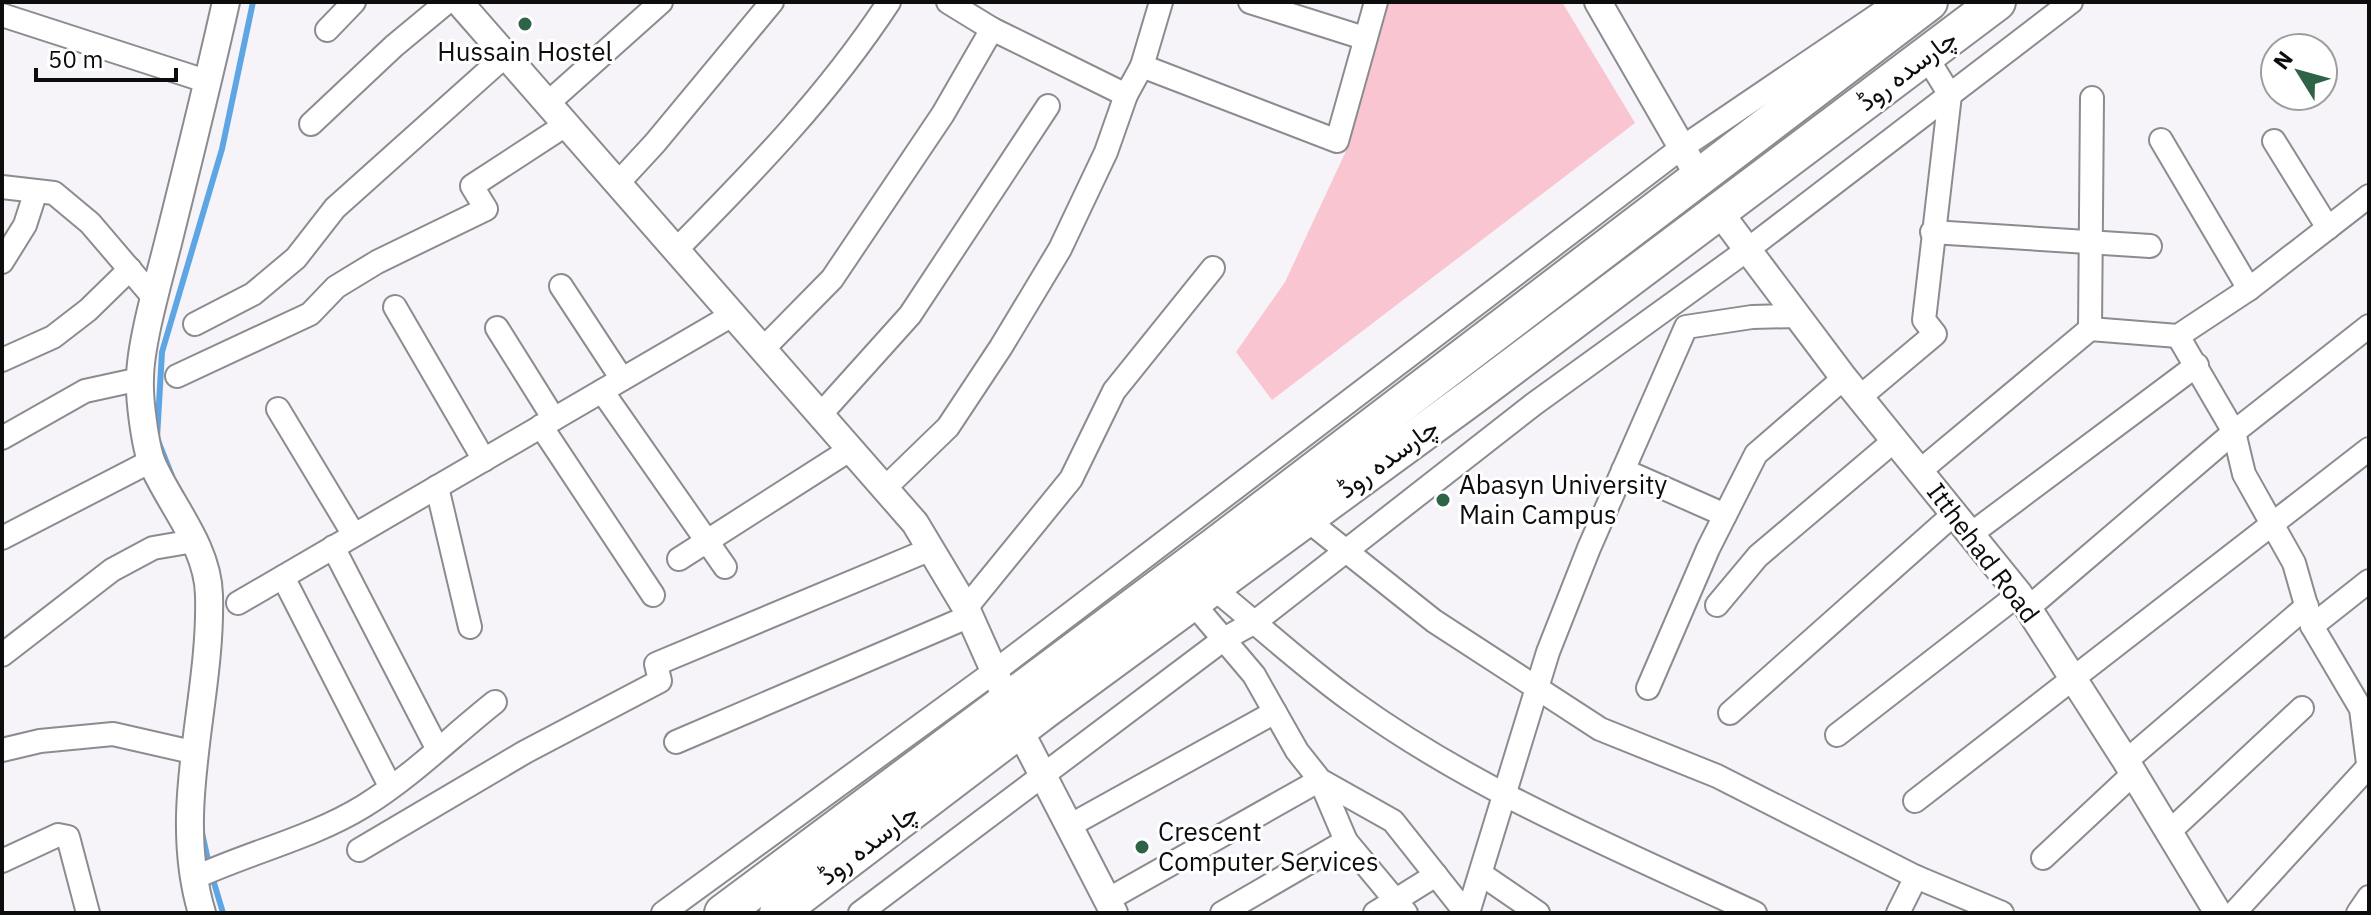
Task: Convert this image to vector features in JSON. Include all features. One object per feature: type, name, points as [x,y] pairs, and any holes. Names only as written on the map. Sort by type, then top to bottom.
[{"type":"highway","name":"چارسدہ روڈ","points":[[723,913],[1487,337],[1690,163],[1929,2]]},
{"type":"highway","name":"چارسدہ روڈ","points":[[778,913],[1007,701],[1202,594],[1720,213],[1997,2]]},
{"type":"highway","points":[[1487,337],[1509,369]]},
{"type":"street","points":[[202,913],[189,811],[192,752],[205,679],[209,592],[194,541],[151,461],[140,379],[155,299],[226,2]]},
{"type":"street","points":[[327,30],[354,2]]},
{"type":"street","points":[[311,124],[394,46],[447,2]]},
{"type":"street","points":[[459,2],[915,523],[968,612],[1042,774],[1110,906],[1320,780]]},
{"type":"street","points":[[548,103],[661,2]]},
{"type":"street","points":[[619,182],[772,2]]},
{"type":"street","points":[[677,249],[787,139],[861,46],[889,2]]},
{"type":"street","points":[[948,2],[992,29],[1126,95]]},
{"type":"street","points":[[885,488],[948,427],[1060,249],[1106,152],[1126,95],[1142,66],[1161,2]]},
{"type":"street","points":[[1250,2],[1364,38]]},
{"type":"street","points":[[1142,66],[1337,141],[1376,2]]},
{"type":"street","points":[[1598,2],[1690,163]]},
{"type":"street","points":[[663,913],[1007,701],[1897,2]]},
{"type":"street","points":[[860,913],[1224,639],[1255,622],[1534,404],[1747,250],[2071,2]]},
{"type":"street","points":[[2,15],[209,82]]},
{"type":"street","points":[[764,348],[832,279],[943,114],[992,29]]},
{"type":"street","points":[[195,324],[253,294],[296,258],[335,208],[506,55]]},
{"type":"street","points":[[1648,688],[1725,515],[1756,454],[1935,334],[1924,320],[1950,95],[1926,56]]},
{"type":"street","points":[[2090,329],[2092,98]]},
{"type":"street","points":[[821,414],[910,315],[1048,106]]},
{"type":"street","points":[[177,376],[310,314],[336,287],[377,262],[486,209],[472,186],[567,124]]},
{"type":"street","points":[[2161,140],[2249,289]]},
{"type":"street","points":[[2274,141],[2328,228]]},
{"type":"street","points":[[2,187],[54,193],[78,213],[155,299]]},
{"type":"street","points":[[2,262],[25,225],[36,191]]},
{"type":"street","points":[[1921,470],[2090,329],[2178,336],[2249,289],[2369,196]]},
{"type":"street","name":"Itthehad Road","points":[[1720,213],[1852,388],[1921,470],[2023,601],[2130,767],[2218,913]]},
{"type":"street","points":[[1932,232],[2150,246]]},
{"type":"street","points":[[676,742],[968,612],[1071,479],[1114,391],[1213,268]]},
{"type":"street","points":[[2,360],[53,337],[88,310],[130,269]]},
{"type":"street","points":[[561,286],[622,379]]},
{"type":"street","points":[[395,307],[484,460]]},
{"type":"street","points":[[238,603],[734,314]]},
{"type":"street","points":[[1467,913],[1574,587],[1686,327],[1752,317],[1796,316]]},
{"type":"street","points":[[1837,735],[2023,601],[2369,326]]},
{"type":"street","points":[[497,328],[548,423],[653,595]]},
{"type":"street","points":[[2178,336],[2234,432],[2244,474],[2294,563],[2310,616],[2365,707],[2368,769],[2234,913]]},
{"type":"street","points":[[1971,534],[2197,365]]},
{"type":"street","points":[[2,438],[85,391],[140,379]]},
{"type":"street","points":[[602,391],[725,567]]},
{"type":"street","points":[[278,409],[354,535]]},
{"type":"street","points":[[1717,605],[1758,556],[1895,440]]},
{"type":"street","points":[[679,559],[851,449]]},
{"type":"street","points":[[1915,801],[2369,449]]},
{"type":"street","points":[[2,538],[151,461]]},
{"type":"street","points":[[1623,470],[1725,515]]},
{"type":"street","points":[[437,487],[470,627]]},
{"type":"street","points":[[1730,713],[1955,513]]},
{"type":"street","points":[[1306,519],[1434,621],[1600,729],[1717,776],[1916,877],[2002,913]]},
{"type":"street","points":[[2,655],[112,570],[153,548],[194,541]]},
{"type":"street","points":[[333,547],[437,748]]},
{"type":"street","points":[[359,850],[525,752],[660,681],[656,664],[931,549]]},
{"type":"street","points":[[283,577],[390,786]]},
{"type":"street","points":[[2043,858],[2130,767],[2310,616],[2369,581]]},
{"type":"street","points":[[1202,594],[1255,622],[1352,702],[1506,796],[1755,913]]},
{"type":"street","points":[[1202,594],[1224,639],[1254,675],[1297,751],[1320,780],[1346,841],[1402,906]]},
{"type":"street","points":[[196,877],[306,834],[365,806],[495,702]]},
{"type":"street","points":[[2169,832],[2302,708]]},
{"type":"street","points":[[1069,826],[1275,712]]},
{"type":"street","points":[[2,750],[40,741],[113,734],[192,752]]},
{"type":"street","points":[[1320,780],[1393,821],[1467,913]]},
{"type":"street","points":[[2,861],[58,835],[68,837],[88,913]]},
{"type":"street","points":[[1222,913],[1346,841]]},
{"type":"street","points":[[1481,874],[1538,913]]},
{"type":"street","points":[[1375,913],[1402,906],[1436,875]]},
{"type":"street","points":[[1898,913],[1916,877]]},
{"type":"street","points":[[2358,913],[2369,897]]},
{"type":"shaded area","points":[[1380,2],[1562,2],[1635,123],[1272,400],[1236,352],[1285,282],[1346,151]]},
{"type":"waterway","points":[[172,476],[157,438],[162,352],[222,149],[253,2]]},
{"type":"waterway","points":[[202,833],[209,865]]},
{"type":"waterway","points":[[212,876],[223,913]]},
{"type":"place","name":"Hussain Hostel","points":[[525,24]]},
{"type":"place","name":"Abasyn University Main Campus","points":[[1443,500]]},
{"type":"place","name":"Crescent Computer Services","points":[[1142,847]]}]
